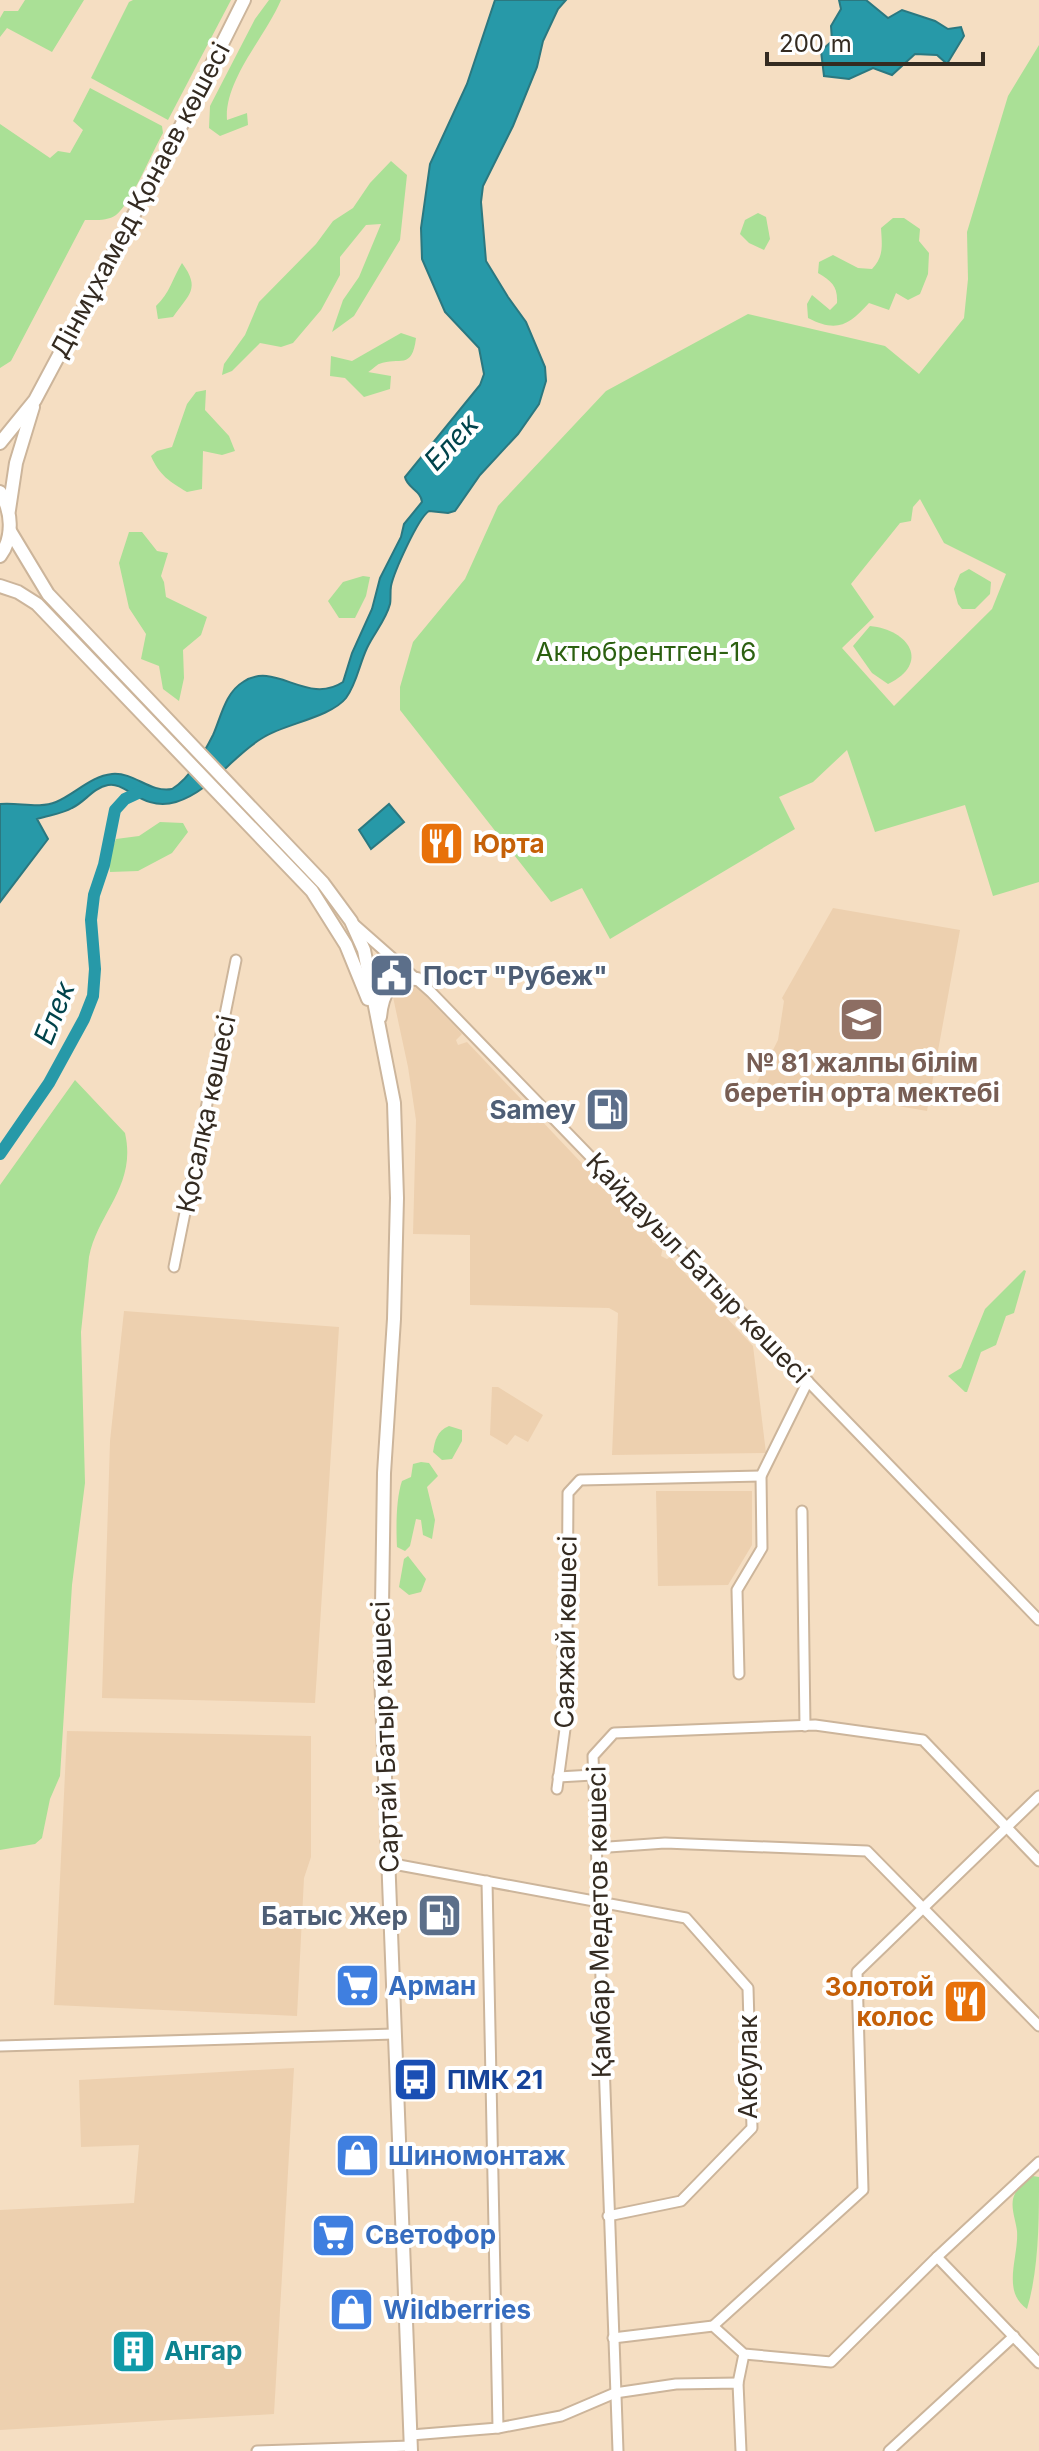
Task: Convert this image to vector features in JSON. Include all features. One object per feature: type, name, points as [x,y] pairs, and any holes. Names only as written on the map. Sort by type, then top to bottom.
[{"type":"highway","name":"Дінмұхамед Қонаев көшесі","points":[[35,400],[179,130],[244,0]]},
{"type":"highway","points":[[0,443],[35,400]]},
{"type":"highway","points":[[0,556],[10,531],[9,510],[16,463],[35,400]]},
{"type":"highway","points":[[0,492],[9,510]]},
{"type":"highway","points":[[10,531],[48,594],[106,665],[256,822],[323,883],[351,921],[364,950],[379,1024]]},
{"type":"highway","points":[[0,586],[18,592],[37,604],[106,665]]},
{"type":"highway","points":[[256,822],[312,891],[346,945],[379,1024]]},
{"type":"highway","points":[[379,1024],[384,996],[389,988],[401,979],[417,979]]},
{"type":"highway","name":"Сартай Батыр көшесі","points":[[379,1024],[394,1103],[397,1198],[380,1605],[411,2444]]},
{"type":"street","name":"Қайдауыл Батыр көшесі","points":[[312,891],[417,979],[1039,1620]]},
{"type":"street","name":"Қосалқа көшесі","points":[[174,1267],[236,960]]},
{"type":"street","points":[[739,1674],[737,1590],[762,1548],[761,1476],[808,1381]]},
{"type":"street","name":"Саяжай көшесі","points":[[557,1789],[565,1729],[563,1648],[567,1634],[568,1493],[580,1480],[761,1476]]},
{"type":"street","points":[[802,1511],[805,1726]]},
{"type":"street","name":"Қамбар Медетов көшесі","points":[[618,2451],[593,1756],[614,1733],[805,1726],[923,1740],[1039,1861]]},
{"type":"street","points":[[558,1777],[593,1775]]},
{"type":"street","points":[[613,2338],[713,2326],[863,2190],[857,1972],[1039,1796]]},
{"type":"street","points":[[595,1848],[665,1843],[867,1851],[1039,2026]]},
{"type":"street","name":"Акбулак","points":[[388,1863],[686,1918],[748,1988],[752,2128],[681,2201],[608,2216]]},
{"type":"street","points":[[487,1881],[498,2428]]},
{"type":"street","points":[[0,2046],[394,2034]]},
{"type":"street","points":[[713,2326],[744,2354],[831,2362],[1039,2162]]},
{"type":"street","points":[[937,2257],[1039,2363]]},
{"type":"street","points":[[889,2451],[1014,2336]]},
{"type":"street","points":[[741,2451],[738,2383],[744,2354]]},
{"type":"street","points":[[257,2451],[411,2444],[561,2416],[615,2393],[676,2384],[738,2383]]},
{"type":"shaded area","name":"№ 81 жалпы білім беретін орта мектебі","points":[[833,908],[960,930],[927,1111],[757,1082],[778,1040],[782,998]]},
{"type":"shaded area","points":[[408,985],[427,997],[462,1034],[456,1040],[458,1045],[467,1042],[652,1233],[652,1242],[663,1247],[661,1256],[670,1257],[753,1346],[766,1453],[612,1455],[618,1313],[609,1308],[470,1305],[470,1235],[413,1234],[416,1120],[393,997]]},
{"type":"shaded area","points":[[124,1311],[339,1327],[315,1703],[102,1698],[110,1441]]},
{"type":"shaded area","points":[[492,1387],[498,1387],[543,1415],[528,1442],[515,1435],[507,1445],[490,1435]]},
{"type":"shaded area","points":[[656,1491],[752,1491],[752,1545],[728,1585],[658,1586]]},
{"type":"shaded area","points":[[67,1731],[311,1736],[311,1857],[304,1878],[297,2016],[54,2005]]},
{"type":"shaded area","points":[[294,2068],[274,2414],[0,2430],[0,2210],[134,2203],[139,2145],[81,2147],[79,2080]]},
{"type":"green space","points":[[25,0],[84,0],[52,52],[7,28],[0,37],[0,18],[4,11],[18,11]]},
{"type":"green space","points":[[231,0],[168,120],[91,78],[129,2]]},
{"type":"green space","points":[[269,0],[281,0],[239,74],[228,105],[227,120],[247,113],[248,125],[220,136],[209,128],[210,106],[255,19]]},
{"type":"green space","name":"Актюбрентген-16","points":[[1039,45],[1039,882],[993,896],[965,805],[875,832],[847,750],[813,782],[779,797],[795,829],[610,939],[582,888],[551,902],[400,710],[400,687],[413,642],[465,579],[498,506],[606,391],[748,314],[885,346],[919,374],[964,318],[968,279],[967,232],[1008,96]],"holes":[[[920,499],[944,543],[1006,574],[992,609],[894,706],[842,648],[874,617],[851,584],[900,523],[911,521],[913,507]]]},
{"type":"green space","points":[[90,88],[162,126],[163,133],[122,209],[109,218],[85,220],[11,361],[0,368],[0,124],[50,158],[58,151],[70,153],[83,130],[73,121]]},
{"type":"green space","points":[[391,161],[407,175],[400,240],[354,316],[332,332],[343,300],[359,277],[381,224],[366,225],[340,257],[340,275],[321,310],[293,343],[281,347],[260,343],[232,371],[222,375],[224,364],[245,335],[259,302],[316,244],[333,221],[353,208],[370,183]]},
{"type":"green space","points":[[758,213],[766,217],[770,239],[764,250],[749,243],[740,234],[745,220]]},
{"type":"green space","points":[[893,218],[904,218],[920,229],[919,241],[929,253],[928,274],[920,294],[908,300],[896,293],[889,310],[869,303],[855,317],[835,326],[808,318],[807,304],[812,295],[830,310],[837,303],[833,285],[818,273],[819,262],[833,255],[858,268],[872,269],[880,255],[881,228]]},
{"type":"green space","points":[[182,263],[191,279],[191,291],[173,317],[158,319],[156,306],[168,291]]},
{"type":"green space","points":[[401,333],[416,338],[408,359],[379,364],[368,372],[391,376],[390,389],[364,397],[345,378],[330,376],[331,356],[352,361]]},
{"type":"green space","points":[[206,390],[205,410],[229,436],[235,451],[222,455],[203,451],[202,489],[187,492],[166,477],[151,456],[172,447],[187,404],[196,392]]},
{"type":"green space","points":[[129,532],[142,532],[157,551],[168,553],[161,576],[166,597],[207,617],[201,635],[183,650],[184,678],[179,701],[163,689],[159,666],[141,659],[146,634],[129,608],[119,563]]},
{"type":"green space","points":[[969,569],[991,582],[990,594],[975,609],[962,609],[954,589],[960,574]]},
{"type":"green space","points":[[370,577],[366,596],[355,618],[339,618],[328,601],[343,582]]},
{"type":"green space","points":[[870,626],[895,634],[910,649],[909,667],[888,684],[872,673],[853,646]]},
{"type":"green space","points":[[160,822],[183,823],[188,832],[172,853],[138,871],[110,872],[109,857],[116,839],[139,836]]},
{"type":"green space","points":[[75,1080],[125,1133],[126,1168],[89,1257],[81,1332],[85,1483],[72,1585],[60,1776],[50,1799],[42,1838],[35,1844],[0,1850],[0,1185]]},
{"type":"green space","points":[[1024,1270],[1014,1313],[1006,1316],[996,1345],[981,1352],[965,1392],[948,1376],[961,1368],[985,1309]]},
{"type":"green space","points":[[449,1426],[462,1430],[462,1441],[452,1459],[442,1460],[433,1452],[439,1433]]},
{"type":"green space","points":[[429,1463],[438,1476],[427,1487],[435,1520],[432,1539],[423,1535],[421,1520],[416,1519],[410,1546],[405,1551],[397,1547],[399,1496],[402,1481],[411,1477],[413,1464]]},
{"type":"green space","points":[[408,1556],[426,1579],[421,1592],[409,1595],[399,1587],[404,1559]]},
{"type":"green space","points":[[1033,2176],[1039,2177],[1038,2227],[1034,2278],[1027,2309],[1019,2302],[1013,2283],[1017,2231],[1013,2203],[1018,2188]]},
{"type":"water","points":[[495,0],[566,0],[558,9],[543,41],[537,67],[513,126],[483,186],[481,202],[486,261],[526,322],[545,367],[546,381],[539,404],[518,434],[480,475],[455,511],[429,511],[424,516],[393,579],[386,616],[367,648],[350,692],[339,705],[264,737],[200,790],[176,802],[154,803],[121,787],[108,785],[68,810],[37,819],[48,839],[0,902],[0,804],[49,804],[97,778],[112,774],[128,776],[156,788],[172,789],[196,765],[228,699],[243,682],[267,676],[317,689],[330,688],[343,682],[372,609],[380,578],[401,537],[404,524],[422,502],[405,477],[480,385],[484,374],[479,348],[445,312],[422,259],[421,228],[430,164],[467,84]]},
{"type":"water","points":[[839,0],[866,0],[888,18],[902,10],[935,21],[948,29],[961,27],[964,36],[947,64],[937,55],[915,54],[892,75],[873,68],[849,79],[824,76],[821,51],[832,41],[831,26],[841,9]]},
{"type":"water","points":[[389,804],[404,822],[371,849],[359,830]]},
{"type":"waterway","name":"Елек","points":[[0,1154],[49,1083],[93,996],[95,969],[91,920],[94,895],[104,865],[115,810],[125,799],[140,792]]},
{"type":"place","name":"Юрта","points":[[442,844]]},
{"type":"place","name":"Пост \"Рубеж\"","points":[[392,976]]},
{"type":"place","name":"№ 81 жалпы білім беретін орта мектебі","points":[[862,1020]]},
{"type":"place","name":"Samey","points":[[607,1110]]},
{"type":"place","name":"Батыс Жер","points":[[439,1916]]},
{"type":"place","name":"Арман","points":[[357,1986]]},
{"type":"place","name":"Золотой колос","points":[[965,2002]]},
{"type":"place","name":"ПМК 21","points":[[416,2080]]},
{"type":"place","name":"Шиномонтаж","points":[[357,2156]]},
{"type":"place","name":"Светофор","points":[[334,2235]]},
{"type":"place","name":"Wildberries","points":[[352,2310]]},
{"type":"place","name":"Ангар","points":[[133,2351]]}]
